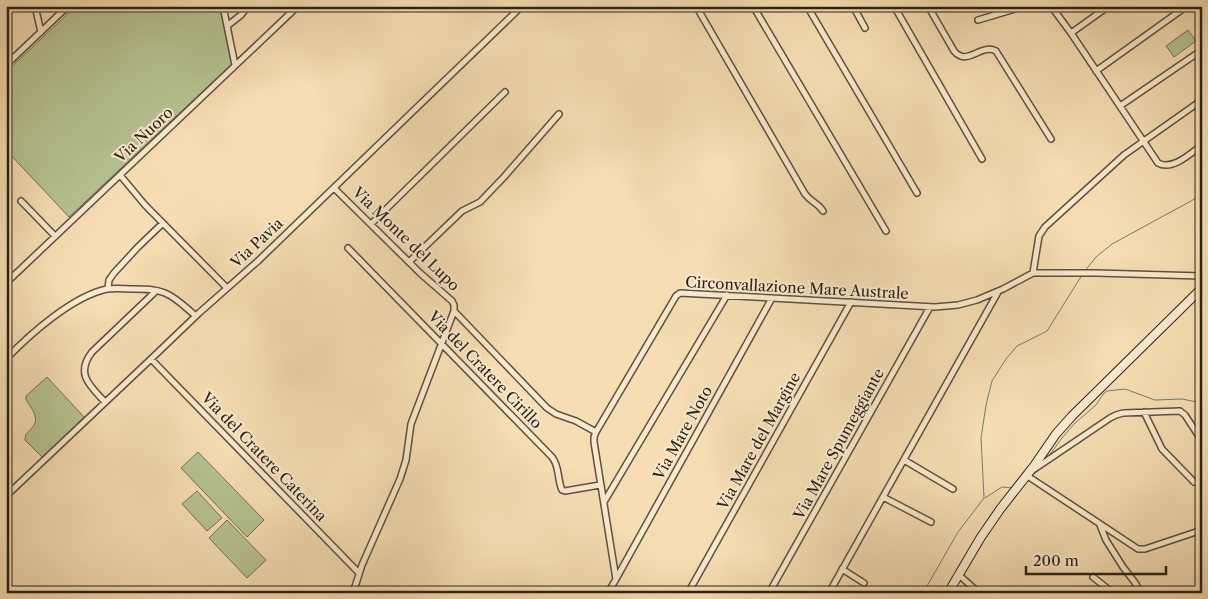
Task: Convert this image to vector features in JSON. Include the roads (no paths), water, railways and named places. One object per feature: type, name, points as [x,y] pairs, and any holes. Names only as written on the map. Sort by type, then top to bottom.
[{"type":"main road","points":[[948,593],[981,537],[1056,434],[1202,288]]},
{"type":"street","points":[[35,6],[41,32]]},
{"type":"street","points":[[6,65],[68,6]]},
{"type":"street","points":[[223,6],[235,65]]},
{"type":"street","points":[[227,26],[248,6]]},
{"type":"street","name":"Via Nuoro","points":[[6,283],[298,6]]},
{"type":"street","name":"Via Pavia","points":[[6,496],[196,316],[258,261],[522,6]]},
{"type":"street","points":[[696,6],[805,194],[819,205],[823,211]]},
{"type":"street","points":[[753,6],[886,231]]},
{"type":"street","points":[[807,6],[917,193]]},
{"type":"street","points":[[853,6],[865,28]]},
{"type":"street","points":[[894,6],[982,158]]},
{"type":"street","points":[[928,6],[957,55],[968,57],[984,49],[992,48],[996,50],[1051,140]]},
{"type":"street","points":[[978,20],[1026,6]]},
{"type":"street","points":[[1051,6],[1157,162],[1164,166],[1174,164],[1202,145]]},
{"type":"street","points":[[1071,33],[1109,6]]},
{"type":"street","points":[[1096,71],[1187,6]]},
{"type":"street","points":[[1120,106],[1202,50]]},
{"type":"street","points":[[371,224],[505,92]]},
{"type":"street","points":[[1202,100],[1113,164],[1042,230],[1038,238],[1033,273],[1202,276]]},
{"type":"street","points":[[410,262],[462,212],[480,202],[559,114]]},
{"type":"street","points":[[120,175],[145,205],[227,288]]},
{"type":"street","name":"Via Monte del Lupo","points":[[334,188],[454,305],[454,311],[411,424],[406,460],[400,479],[359,573],[353,593]]},
{"type":"street","points":[[21,201],[54,236]]},
{"type":"street","points":[[108,289],[109,280],[114,273],[163,223]]},
{"type":"street","name":"Via del Cratere Cirillo","points":[[348,248],[552,457],[557,465],[562,490],[600,485]]},
{"type":"street","name":"Circonvallazione Mare Australe","points":[[596,432],[676,296],[680,293],[930,307],[962,304],[977,300],[1033,273]]},
{"type":"street","points":[[6,359],[26,339],[62,312],[81,300],[108,289],[156,290],[173,297],[196,316]]},
{"type":"street","points":[[105,402],[86,379],[84,369],[87,360],[92,352],[156,290]]},
{"type":"street","points":[[829,593],[998,291]]},
{"type":"street","points":[[603,503],[727,295]]},
{"type":"street","name":"Via Mare Noto","points":[[616,580],[772,298]]},
{"type":"street","name":"Via Mare del Margine","points":[[688,593],[851,302]]},
{"type":"street","name":"Via Mare Spumeggiante","points":[[769,593],[930,307]]},
{"type":"street","points":[[454,311],[547,408],[596,432],[594,442],[616,580],[608,593]]},
{"type":"street","name":"Via del Cratere Caterina","points":[[152,359],[359,573]]},
{"type":"street","points":[[1202,441],[1182,412],[1175,410],[1121,414],[1111,417],[1026,475],[1135,547],[1141,549],[1202,530]]},
{"type":"street","points":[[1144,412],[1162,449],[1194,482]]},
{"type":"street","points":[[904,460],[954,490]]},
{"type":"street","points":[[883,497],[931,522]]},
{"type":"street","points":[[1100,524],[1106,540],[1136,584],[1138,588],[1137,593]]},
{"type":"street","points":[[842,569],[864,583]]},
{"type":"street","points":[[959,574],[979,593]]},
{"type":"street","points":[[1093,576],[1113,593]]},
{"type":"waterway","points":[[1084,272],[1096,257],[1112,244],[1202,195]]},
{"type":"waterway","points":[[923,593],[958,532],[984,498],[981,438],[992,381],[1017,346],[1047,331],[1082,275]]},
{"type":"waterway","points":[[1048,457],[1075,423],[1096,405],[1107,391],[1125,389],[1155,400],[1182,399],[1202,403]]},
{"type":"waterway","points":[[985,498],[1002,487],[1013,488]]}]
